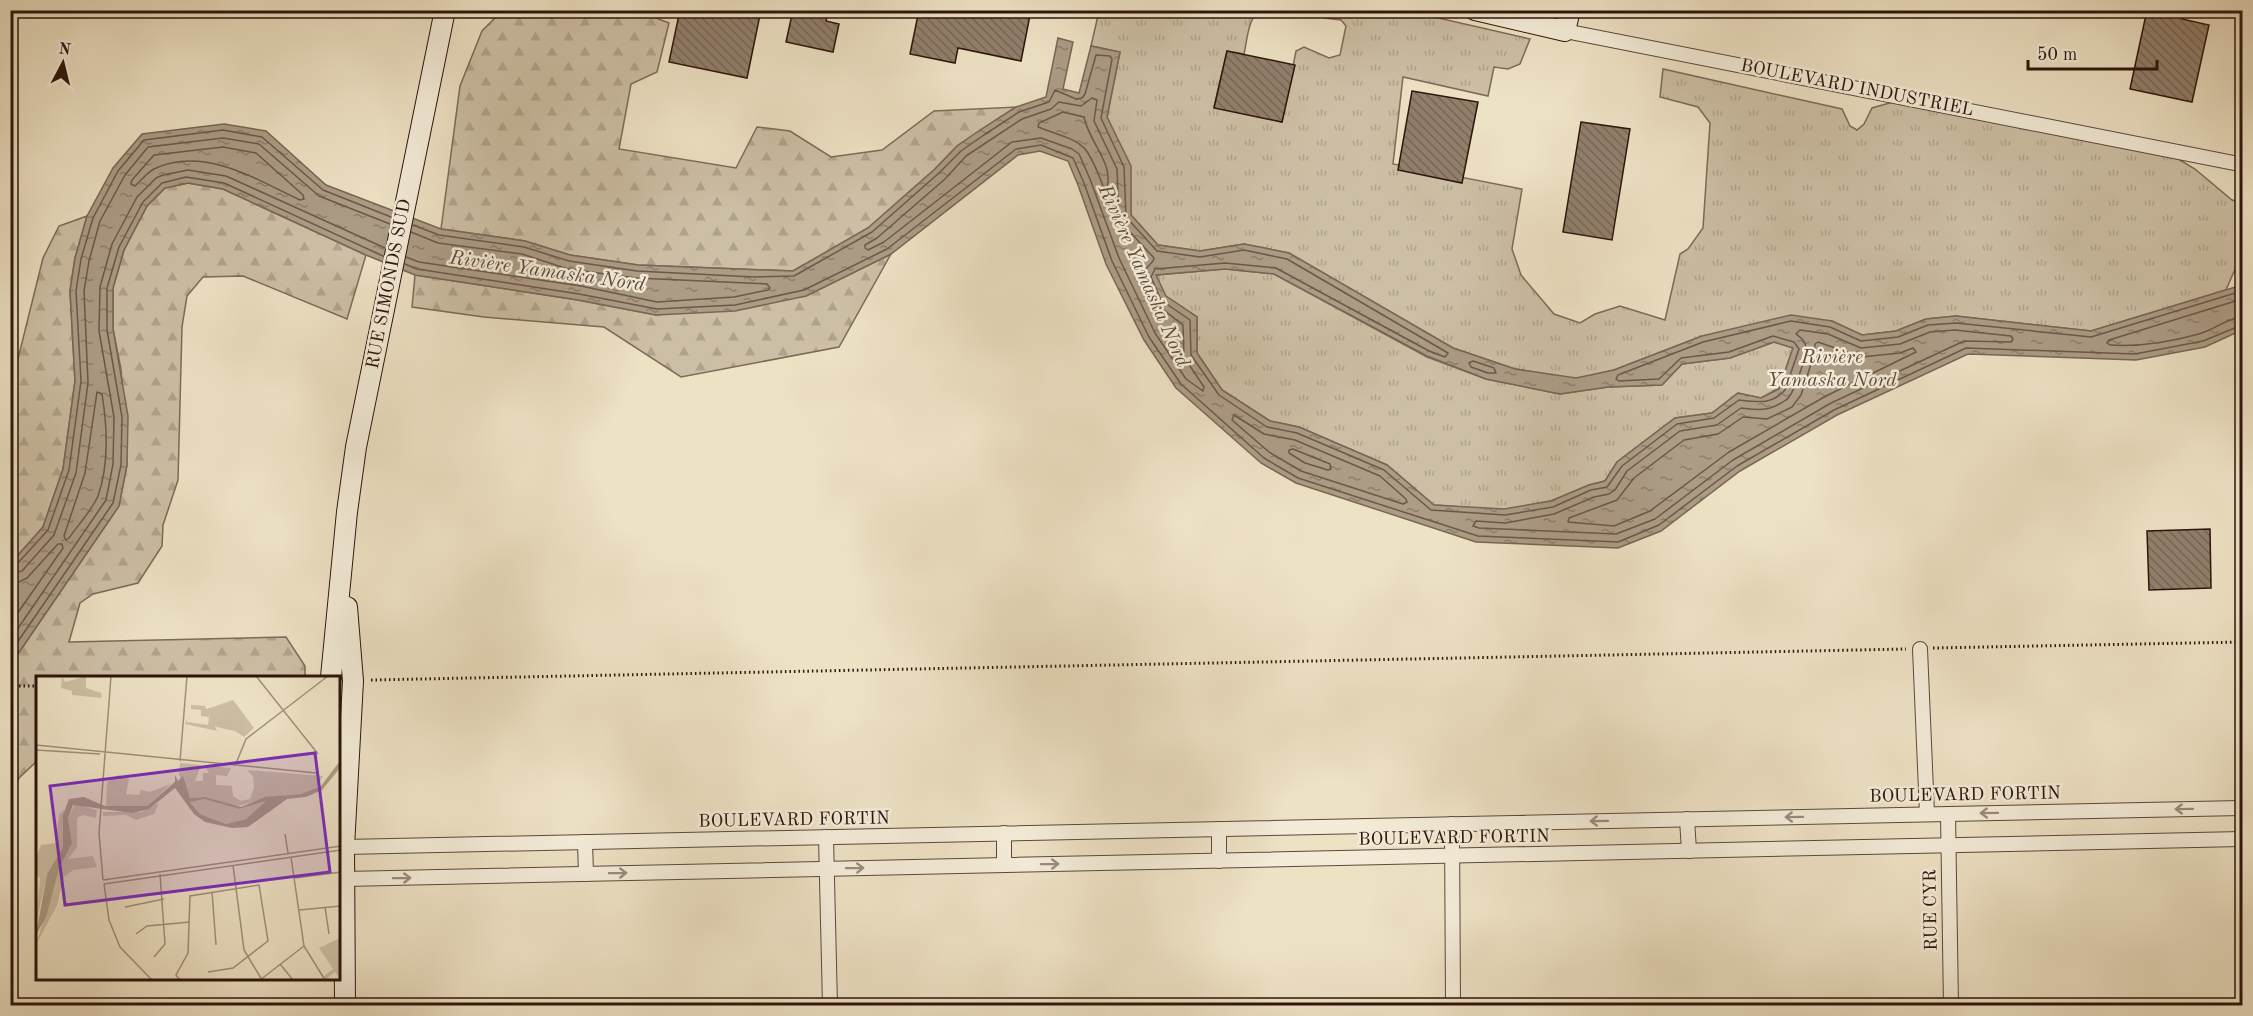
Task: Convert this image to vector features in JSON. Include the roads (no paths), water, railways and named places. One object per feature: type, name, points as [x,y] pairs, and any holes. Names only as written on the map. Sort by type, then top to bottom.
[{"type":"street","name":"RUE SIMONDS SUD","points":[[331,676],[356,447],[445,10]]},
{"type":"street","name":"BOULEVARD INDUSTRIEL","points":[[1474,10],[1564,31],[2239,164]]},
{"type":"street","points":[[1564,31],[1570,10]]},
{"type":"street","name":"RUE SIMONDS SUD","points":[[343,560],[353,681],[344,847],[345,1005]]},
{"type":"street","points":[[1920,648],[1927,814]]},
{"type":"street","name":"RUE SIMONDS SUD","points":[[340,799],[344,847]]},
{"type":"street","name":"BOULEVARD FORTIN","points":[[344,847],[2242,808]]},
{"type":"street","name":"RUE CYR","points":[[1948,814],[1950,1005]]},
{"type":"street","points":[[1687,819],[1689,851]]},
{"type":"street","points":[[1452,824],[1453,1005]]},
{"type":"street","points":[[1219,829],[1219,861]]},
{"type":"street","points":[[1004,833],[1004,865]]},
{"type":"street","points":[[826,837],[830,1005]]},
{"type":"street","name":"BOULEVARD FORTIN","points":[[344,879],[2242,839]]},
{"type":"street","points":[[585,842],[586,874]]},
{"type":"water","name":"Rivière Yamaska Nord","points":[[1058,38],[1073,42],[1063,89],[1079,93],[1091,46],[1120,52],[1107,117],[1131,166],[1131,215],[1158,245],[1200,251],[1244,244],[1289,253],[1453,348],[1515,369],[1576,378],[1614,370],[1702,336],[1791,315],[1832,321],[1862,335],[1896,331],[1926,319],[1956,316],[2091,331],[2242,285],[2242,330],[2205,347],[2136,360],[1968,354],[1837,415],[1740,471],[1661,531],[1618,548],[1476,542],[1296,483],[1261,463],[1176,388],[1144,340],[1106,264],[1068,161],[1040,151],[1018,155],[891,254],[806,296],[735,311],[656,315],[578,300],[415,275],[223,189],[188,183],[165,188],[147,206],[124,250],[113,288],[113,329],[128,416],[127,465],[119,506],[11,664],[11,563],[43,527],[63,469],[75,381],[70,291],[75,258],[87,216],[113,168],[142,134],[224,124],[266,131],[326,185],[441,229],[525,241],[570,255],[638,265],[793,271],[868,228],[935,169],[957,146],[980,130],[1016,107],[1046,97]],"holes":[[[1225,269],[1274,274],[1427,356],[1486,379],[1560,394],[1608,387],[1662,385],[1682,364],[1730,358],[1774,342],[1793,348],[1779,389],[1761,398],[1738,393],[1712,413],[1675,418],[1617,462],[1605,481],[1589,485],[1551,501],[1504,509],[1434,505],[1387,465],[1299,427],[1270,421],[1222,390],[1197,353],[1197,317],[1166,296],[1156,275]]]}]
